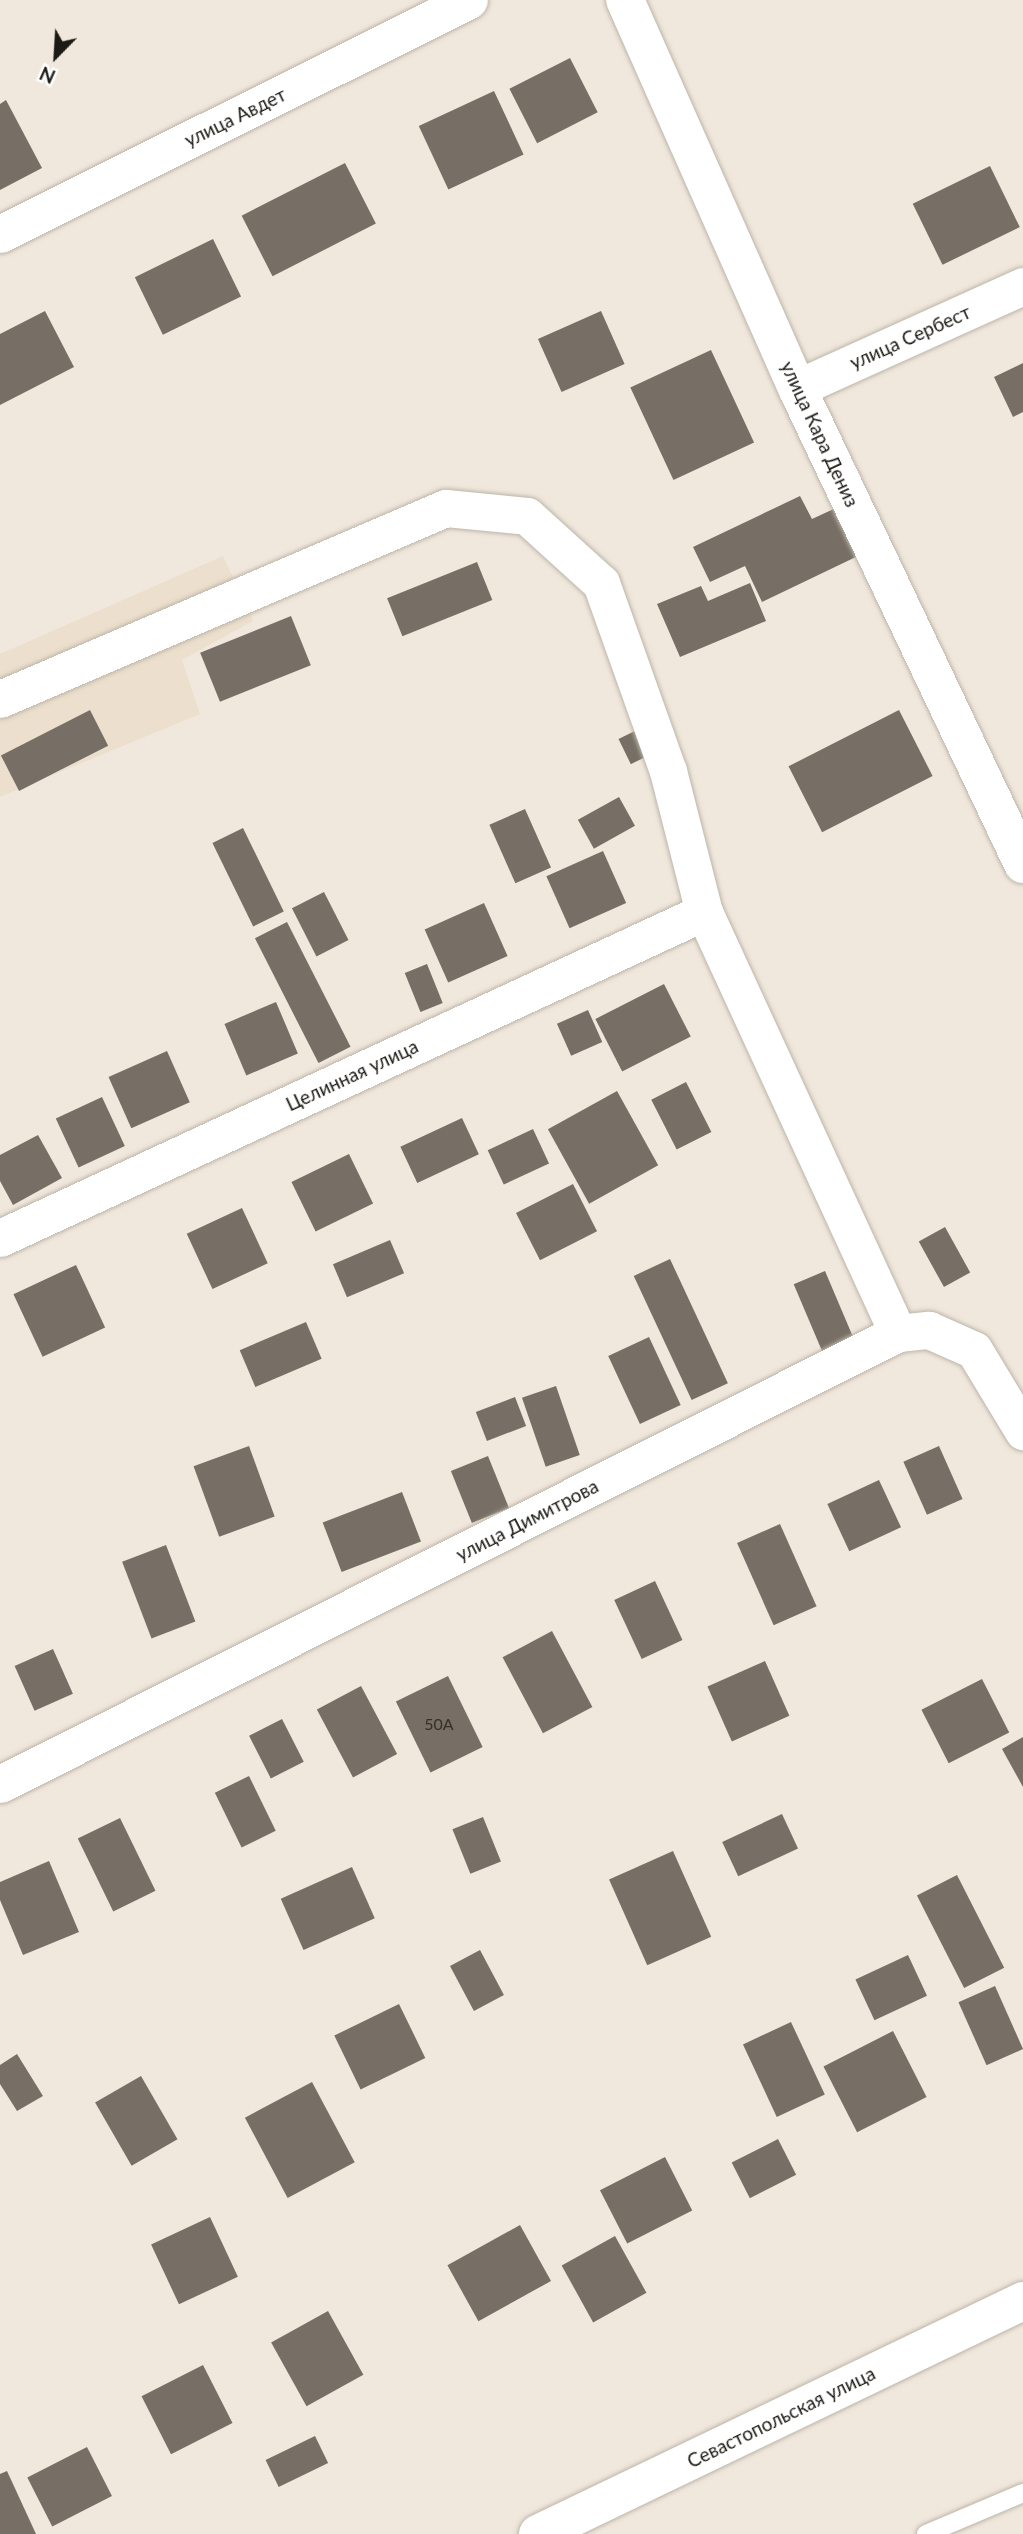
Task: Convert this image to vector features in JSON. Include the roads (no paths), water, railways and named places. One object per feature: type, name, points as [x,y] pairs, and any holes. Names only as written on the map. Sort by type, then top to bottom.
[{"type":"main road","name":"улица Кара Дениз","points":[[625,0],[797,387],[1013,822],[1023,864]]},
{"type":"main road","name":"Севастопольская улица","points":[[538,2534],[1023,2301]]},
{"type":"street","name":"улица Авдет","points":[[0,234],[469,0]]},
{"type":"street","name":"улица Сербест","points":[[797,387],[1023,286]]},
{"type":"street","points":[[0,699],[446,508],[527,516],[601,583],[668,771],[704,912],[898,1334]]},
{"type":"street","name":"Целинная улица","points":[[0,1238],[704,912]]},
{"type":"street","name":"улица Димитрова","points":[[0,1784],[898,1334],[929,1330],[974,1350],[1023,1431]]},
{"type":"lane","points":[[926,2534],[1023,2493]]}]
